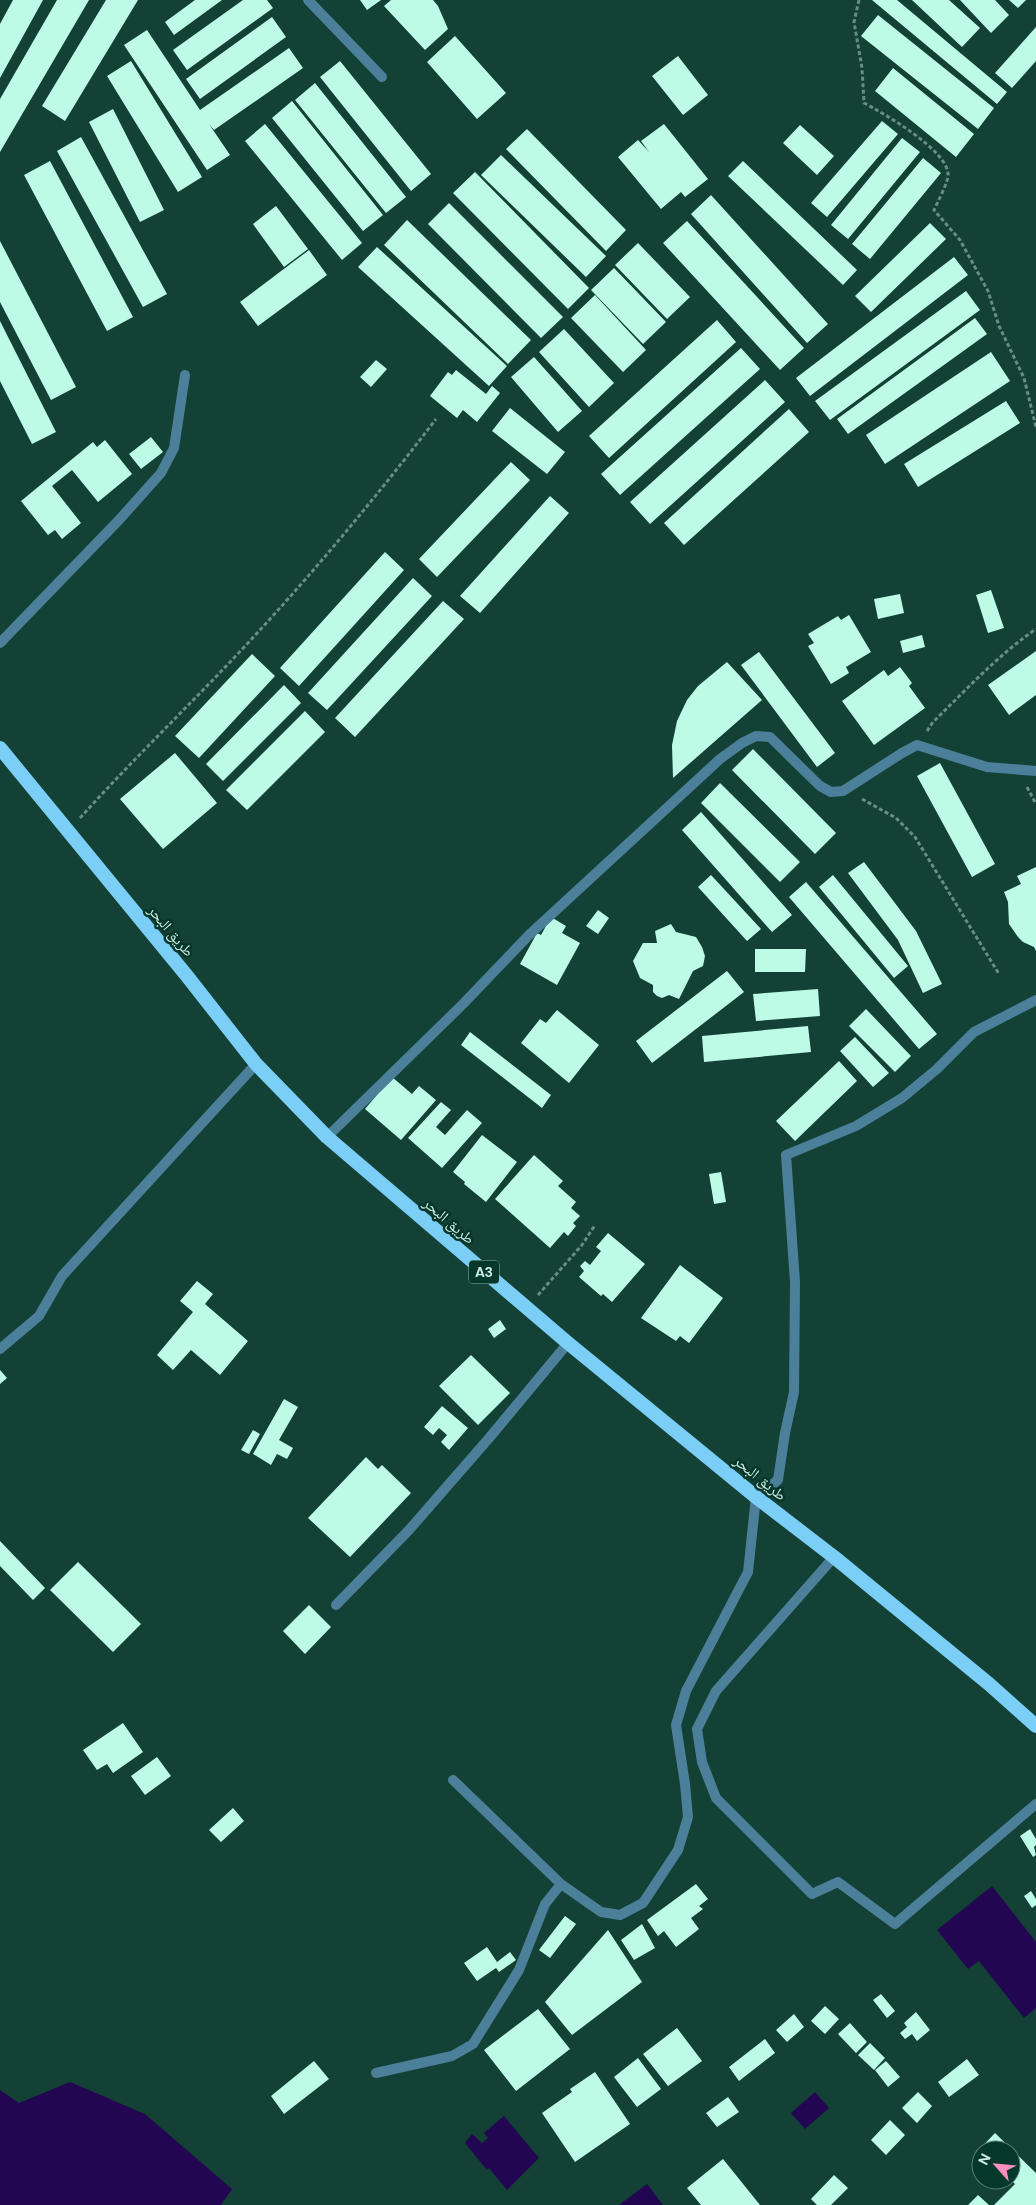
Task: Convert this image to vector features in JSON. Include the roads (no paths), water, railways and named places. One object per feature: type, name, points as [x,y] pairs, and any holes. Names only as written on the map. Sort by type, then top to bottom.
[{"type":"highway","name":"طريق البحر","points":[[0,748],[187,976],[256,1064],[327,1137],[568,1343],[756,1497],[834,1557],[989,1684],[1036,1726]]},
{"type":"street","points":[[308,0],[382,77]]},
{"type":"street","points":[[0,643],[119,520],[160,473],[174,448],[185,375]]},
{"type":"street","points":[[327,1137],[463,1004],[529,935],[720,759],[742,743],[756,736],[770,737],[820,786],[831,792],[843,790],[902,752],[917,746],[987,768],[1036,771]]},
{"type":"street","points":[[453,1780],[561,1884],[601,1912],[620,1915],[643,1903],[678,1850],[688,1817],[676,1725],[686,1691],[748,1572],[756,1497],[778,1480],[785,1433],[794,1392],[795,1282],[786,1156],[856,1126],[902,1098],[937,1069],[974,1032],[1036,1000]]},
{"type":"street","points":[[0,1349],[39,1316],[62,1276],[256,1064]]},
{"type":"street","points":[[336,1605],[409,1530],[568,1343]]},
{"type":"street","points":[[834,1557],[716,1691],[697,1729],[702,1762],[716,1798],[812,1894],[838,1882],[895,1924],[1036,1804]]},
{"type":"street","points":[[376,2072],[452,2056],[473,2044],[519,1970],[545,1904],[561,1884]]}]
